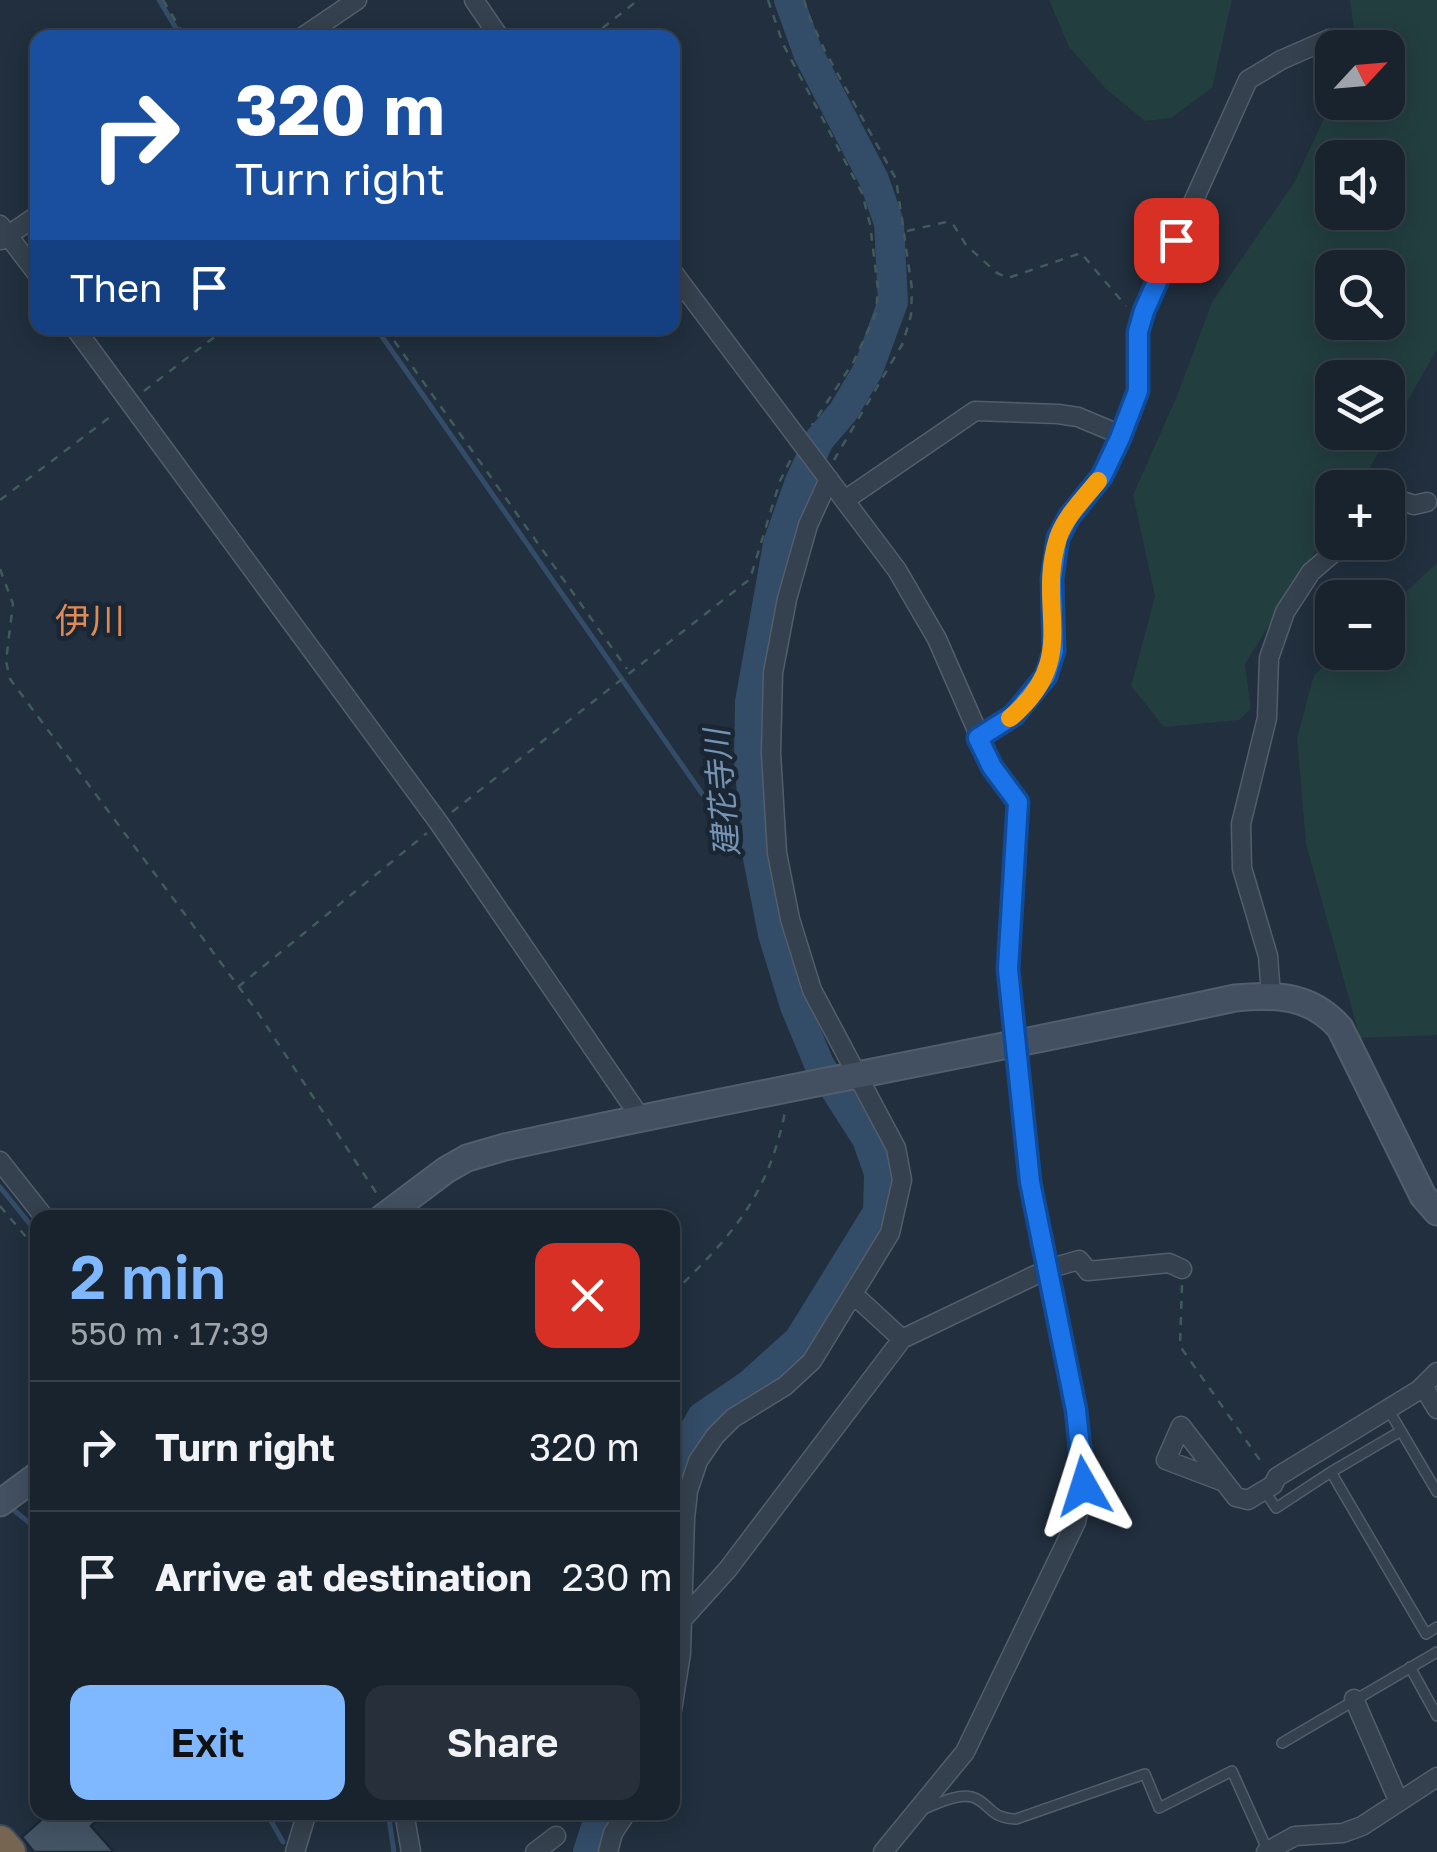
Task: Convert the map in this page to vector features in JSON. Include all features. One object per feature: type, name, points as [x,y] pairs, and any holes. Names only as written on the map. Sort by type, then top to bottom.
[{"type":"highway","points":[[0,1842],[9,1852]]},
{"type":"street","points":[[313,30],[357,0]]},
{"type":"street","points":[[474,0],[495,30]]},
{"type":"street","points":[[978,738],[1014,715],[1046,676],[1054,651],[1052,579],[1058,538],[1069,517],[1102,476],[1121,435],[1138,391],[1138,332],[1142,319],[1248,80],[1315,45]]},
{"type":"street","points":[[30,219],[3,234],[30,265]]},
{"type":"street","points":[[680,282],[898,570],[937,639],[992,767],[1018,802],[1008,969],[1030,1182],[1076,1410],[1084,1486],[1076,1522],[965,1752],[883,1852]]},
{"type":"street","points":[[80,335],[439,823],[640,1118]]},
{"type":"street","points":[[845,500],[975,412],[1078,417],[1121,435]]},
{"type":"street","points":[[680,1515],[698,1461],[715,1436],[733,1418],[785,1386],[812,1361],[890,1233],[902,1180],[896,1148],[812,990],[790,919],[777,853],[771,752],[774,673],[786,599],[808,525],[829,479]]},
{"type":"street","points":[[1405,501],[1427,502]]},
{"type":"street","points":[[1272,995],[1268,956],[1242,868],[1240,824],[1267,718],[1269,658],[1285,612],[1311,572],[1325,560]]},
{"type":"street","points":[[392,1210],[467,1158],[804,1083],[1018,1045],[1235,998],[1272,995],[1306,1001],[1340,1028],[1422,1196],[1437,1212]]},
{"type":"street","points":[[0,1161],[39,1210]]},
{"type":"street","points":[[682,1620],[728,1569],[902,1339],[1048,1268],[1079,1260],[1088,1271],[1169,1263],[1182,1269]]},
{"type":"street","points":[[853,1294],[902,1339]]},
{"type":"street","points":[[1224,1482],[1236,1497],[1248,1500],[1277,1477],[1423,1386],[1437,1372]]},
{"type":"street","points":[[1423,1386],[1437,1409]]},
{"type":"street","points":[[0,1503],[30,1481]]},
{"type":"street","points":[[680,1552],[680,1659]]},
{"type":"street","points":[[1354,1699],[1398,1800]]},
{"type":"street","points":[[1267,1851],[1294,1836],[1344,1833],[1362,1826],[1437,1777]]},
{"type":"street","points":[[295,1852],[305,1820]]},
{"type":"street","points":[[405,1820],[411,1852]]},
{"type":"street","points":[[608,1852],[621,1820]]},
{"type":"street","points":[[536,1852],[556,1836]]},
{"type":"lane","points":[[1388,1409],[1437,1492]]},
{"type":"lane","points":[[1268,1487],[1276,1508],[1401,1430]]},
{"type":"lane","points":[[1331,1472],[1426,1634],[1437,1628]]},
{"type":"lane","points":[[1282,1743],[1437,1652]]},
{"type":"lane","points":[[1410,1667],[1437,1716]]},
{"type":"lane","points":[[919,1811],[959,1797],[973,1797],[1000,1818],[1016,1819],[1146,1774],[1159,1808],[1232,1771],[1267,1851]]},
{"type":"path","points":[[163,0],[181,30]]},
{"type":"path","points":[[600,30],[638,0]]},
{"type":"path","points":[[238,987],[629,671],[750,579],[780,481],[800,441],[854,361],[876,314],[878,288],[862,193],[784,44],[768,0]]},
{"type":"path","points":[[804,0],[825,51],[896,179],[906,231],[912,315],[903,342],[844,439],[829,479]]},
{"type":"path","points":[[906,231],[946,222],[954,224],[966,245],[1008,278],[1081,253],[1132,314],[1142,319]]},
{"type":"path","points":[[0,500],[217,335]]},
{"type":"path","points":[[389,335],[629,671]]},
{"type":"path","points":[[0,569],[13,604],[6,661],[10,679],[238,987],[382,1210]]},
{"type":"path","points":[[680,1286],[724,1244],[748,1210],[804,1083]]},
{"type":"path","points":[[0,1206],[30,1242]]},
{"type":"path","points":[[1182,1269],[1180,1346],[1268,1472],[1268,1487]]},
{"type":"green space","points":[[1049,0],[1232,0],[1212,88],[1171,118],[1145,121],[1106,89],[1069,47]]},
{"type":"green space","points":[[1350,0],[1437,0],[1437,349],[1405,406],[1405,360],[1315,360],[1315,450],[1380,450],[1369,470],[1315,470],[1315,551],[1245,664],[1251,709],[1239,720],[1164,727],[1131,686],[1155,596],[1133,495],[1177,396],[1212,302],[1295,181],[1323,120],[1405,120],[1405,30],[1354,30]]},
{"type":"green space","points":[[1437,563],[1437,1035],[1360,1038],[1306,844],[1297,738],[1314,675],[1320,670],[1405,670],[1405,592]]},
{"type":"building","points":[[41,1820],[97,1820],[91,1826],[114,1852],[34,1852],[22,1837]]},
{"type":"waterway","points":[[159,0],[177,30]]},
{"type":"waterway","name":"建花寺川","points":[[680,1455],[702,1417],[749,1385],[799,1340],[878,1212],[879,1173],[867,1139],[819,1064],[795,1006],[773,934],[758,858],[749,760],[750,702],[778,544],[819,440],[843,412],[868,370],[893,302],[889,223],[874,180],[808,53],[789,0]]},
{"type":"waterway","points":[[381,335],[731,835],[758,858]]},
{"type":"waterway","points":[[0,1187],[30,1224]]},
{"type":"waterway","points":[[10,1507],[30,1523]]},
{"type":"waterway","points":[[271,1820],[283,1842]]},
{"type":"waterway","points":[[389,1820],[394,1852]]},
{"type":"waterway","name":"建花寺川","points":[[588,1852],[598,1820]]},
{"type":"slow traffic","points":[[1010,718],[1046,676],[1054,651],[1052,579],[1058,538],[1069,517],[1098,481]]},
{"type":"district","name":"伊川","points":[[90,621]]},
{"type":"route","points":[[1084,1486],[1076,1410],[1030,1182],[1008,969],[1018,802],[992,767],[978,738],[1014,715],[1046,676],[1054,651],[1052,579],[1058,538],[1069,517],[1102,476],[1120,438],[1138,391],[1138,332],[1176,240]]}]
